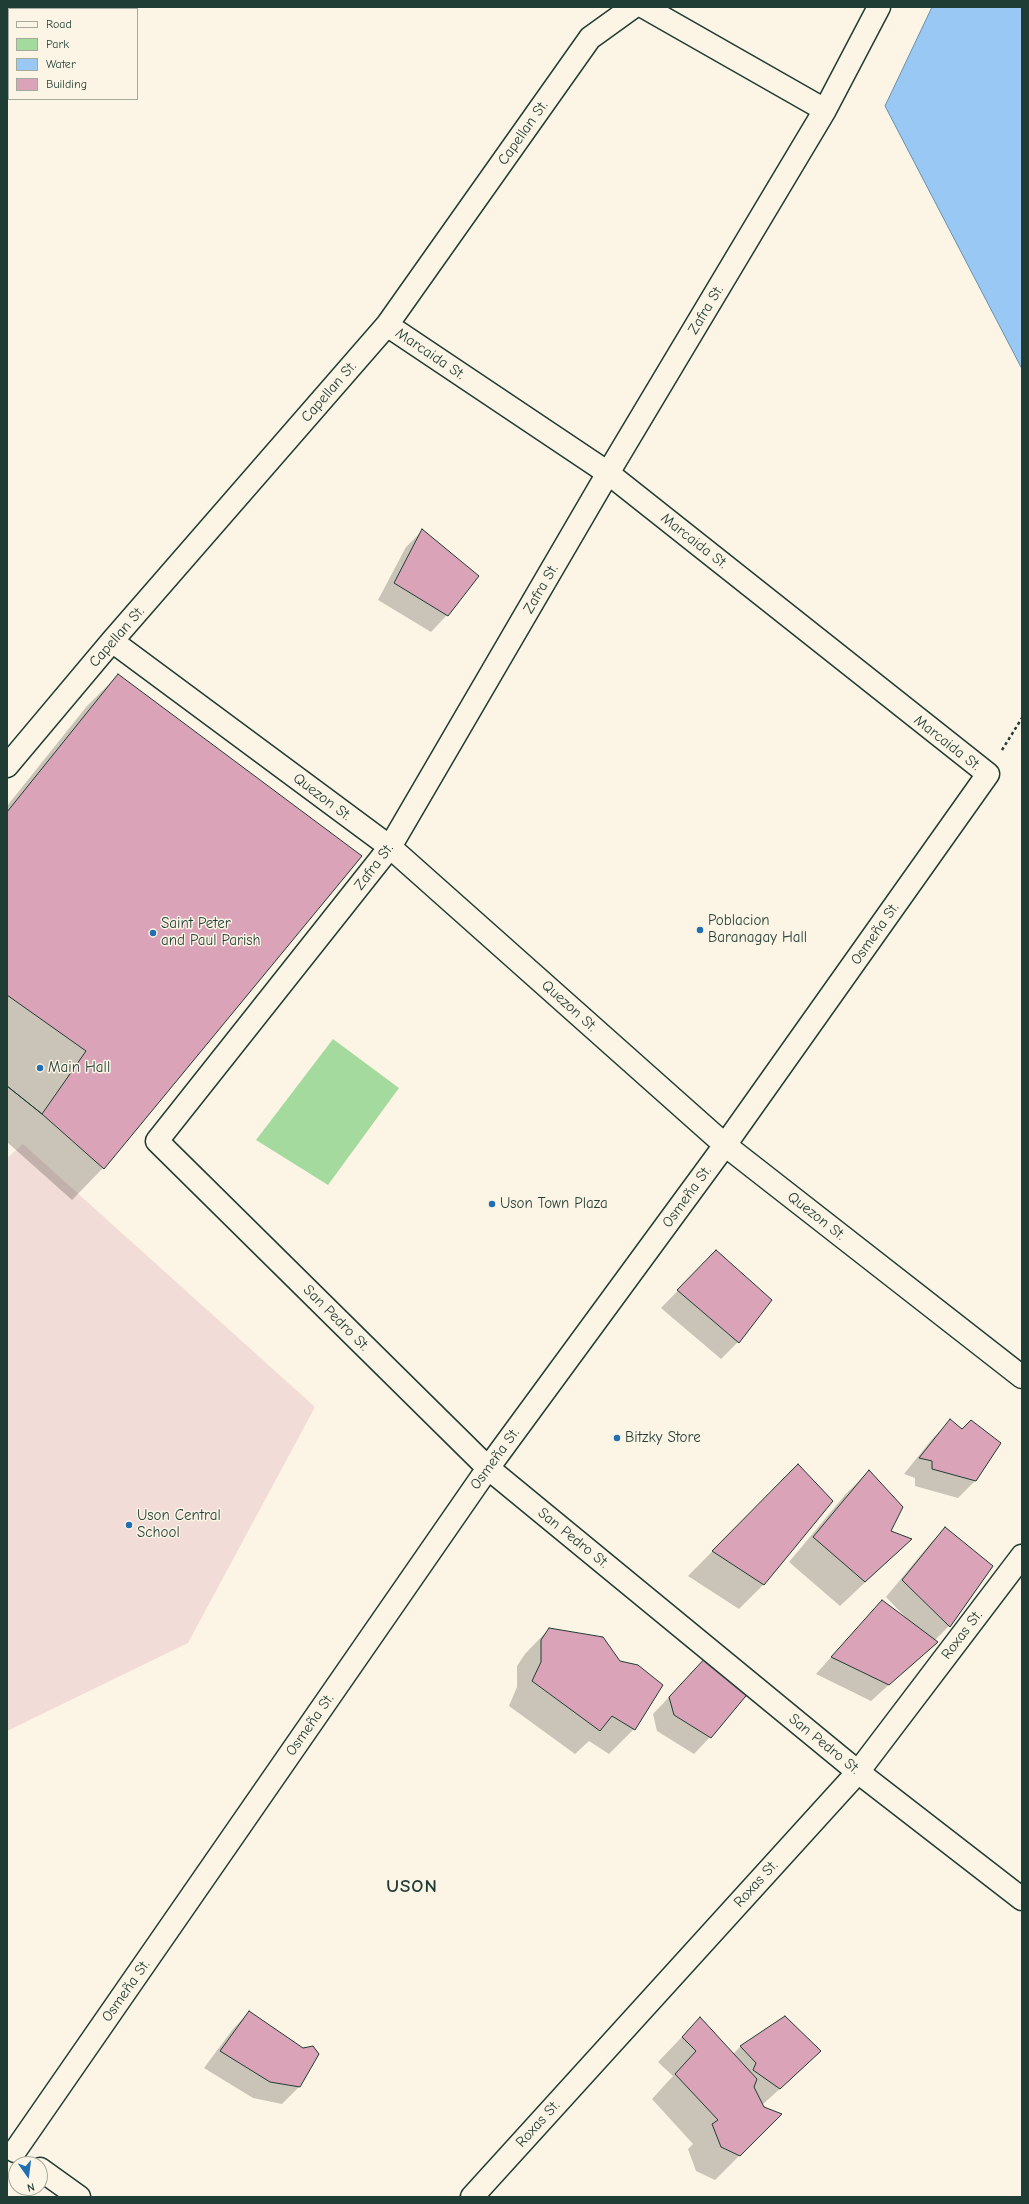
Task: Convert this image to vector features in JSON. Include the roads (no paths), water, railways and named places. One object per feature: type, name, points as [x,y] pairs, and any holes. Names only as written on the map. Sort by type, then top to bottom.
[{"type":"street","name":"Capellan St.","points":[[7,766],[112,641],[387,326],[590,38],[633,7]]},
{"type":"street","points":[[644,7],[825,110]]},
{"type":"street","name":"Zafra St.","points":[[157,1141],[390,847],[608,474],[825,110],[879,7]]},
{"type":"street","name":"Marcaida St.","points":[[387,326],[608,474],[988,774]]},
{"type":"street","name":"Quezon St.","points":[[112,641],[390,847],[725,1145],[1022,1377]]},
{"type":"street","name":"Osmeña St.","points":[[11,2148],[488,1468],[725,1145],[988,774]]},
{"type":"street","name":"San Pedro St.","points":[[157,1141],[488,1468],[858,1772],[1022,1899]]},
{"type":"street","name":"Roxas St.","points":[[472,2197],[858,1772],[1022,1556]]},
{"type":"street","points":[[11,2148],[22,2156]]},
{"type":"street","points":[[48,2175],[79,2197]]},
{"type":"water","points":[[932,7],[1022,7],[1022,369],[885,106]]},
{"type":"place","name":"Poblacion Baranagay Hall","points":[[700,930]]},
{"type":"place","name":"Saint Peter and Paul Parish","points":[[153,933]]},
{"type":"place","name":"Main Hall","points":[[40,1068]]},
{"type":"place","name":"Uson Town Plaza","points":[[492,1204]]},
{"type":"place","name":"Bitzky Store","points":[[617,1438]]},
{"type":"place","name":"Uson Central School","points":[[129,1525]]},
{"type":"district","name":"USON","points":[[412,1887]]}]
